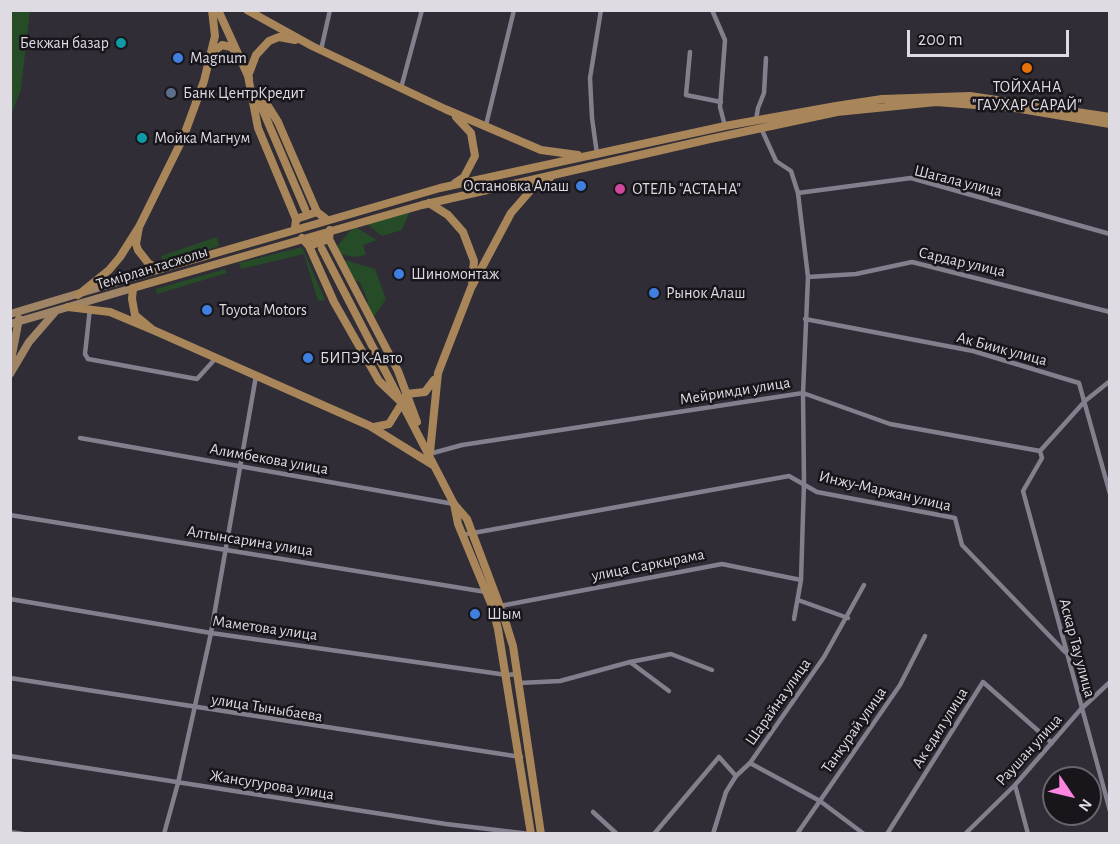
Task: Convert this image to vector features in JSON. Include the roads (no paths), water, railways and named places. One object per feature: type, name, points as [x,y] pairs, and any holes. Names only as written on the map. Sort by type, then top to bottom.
[{"type":"highway","points":[[78,295],[109,270],[139,227],[183,138],[210,55],[215,25],[212,10]]},
{"type":"highway","points":[[218,10],[305,209]]},
{"type":"highway","points":[[247,10],[312,46]]},
{"type":"highway","points":[[295,228],[296,219],[258,128],[248,76],[256,55],[269,41],[289,38],[312,46],[445,109],[541,150],[556,154],[588,156]]},
{"type":"highway","points":[[210,55],[222,45],[231,47],[238,53]]},
{"type":"highway","points":[[248,76],[278,122],[317,212],[326,219]]},
{"type":"highway","name":"Темірлан тасжолы","points":[[161,268],[326,219],[452,185],[756,120],[882,99],[936,96],[1016,102],[1110,117]]},
{"type":"highway","points":[[397,392],[408,394],[425,392],[438,373],[471,288],[520,201],[541,182],[582,167],[837,112],[936,102],[1015,108],[1110,124]]},
{"type":"highway","points":[[445,109],[462,121],[471,133],[475,144],[472,166],[464,177],[452,185]]},
{"type":"highway","name":"Темірлан тасжолы","points":[[134,288],[429,203],[582,167]]},
{"type":"highway","points":[[429,203],[455,222],[470,246],[474,261],[471,288]]},
{"type":"highway","points":[[296,219],[317,212]]},
{"type":"highway","points":[[139,227],[136,244],[138,250],[148,264],[161,268]]},
{"type":"highway","points":[[330,230],[329,239],[408,394],[422,438],[454,504],[462,535],[486,592],[498,629],[507,675],[531,834]]},
{"type":"highway","points":[[302,238],[309,246],[334,302],[379,381],[402,403]]},
{"type":"highway","points":[[309,246],[329,239]]},
{"type":"highway","points":[[322,249],[422,438]]},
{"type":"highway","points":[[134,288],[132,299],[135,315],[153,330]]},
{"type":"highway","points":[[68,307],[110,312],[153,330],[370,426],[435,465]]},
{"type":"highway","points":[[429,454],[438,373]]},
{"type":"highway","points":[[370,426],[377,428],[389,424],[402,403]]},
{"type":"highway","points":[[454,504],[467,519],[472,531],[513,646],[541,834]]},
{"type":"main road","name":"Темірлан тасжолы","points":[[14,313],[161,268]]},
{"type":"main road","name":"Темірлан тасжолы","points":[[10,324],[134,288]]},
{"type":"main road","points":[[10,374],[29,342],[58,310]]},
{"type":"main road","points":[[10,365],[19,322],[14,313]]},
{"type":"street","points":[[321,50],[330,10]]},
{"type":"street","points":[[401,88],[422,10]]},
{"type":"street","points":[[486,125],[514,10]]},
{"type":"street","points":[[597,154],[592,118],[591,78],[601,10]]},
{"type":"street","points":[[712,10],[725,40],[721,102],[726,126]]},
{"type":"street","points":[[690,52],[686,95],[721,102]]},
{"type":"street","points":[[756,120],[764,93],[766,58]]},
{"type":"street","points":[[761,128],[776,161],[791,171],[798,193],[808,277],[803,393],[804,483],[801,580],[794,619]]},
{"type":"street","name":"Шагала улица","points":[[798,193],[911,178],[1110,234]]},
{"type":"street","name":"Сардар улица","points":[[808,277],[856,274],[912,262],[1110,312]]},
{"type":"street","points":[[90,308],[85,354],[88,359],[197,379],[216,358]]},
{"type":"street","name":"Ак Биик улица","points":[[805,319],[973,351],[1079,383],[1110,494]]},
{"type":"street","points":[[164,834],[178,783],[211,633],[256,376]]},
{"type":"street","points":[[1040,451],[1085,401],[1110,381]]},
{"type":"street","name":"Мейримди улица","points":[[429,454],[462,445],[803,393],[890,424],[1040,451]]},
{"type":"street","name":"Алимбекова улица","points":[[80,438],[454,504]]},
{"type":"street","name":"Аскар Тау улица","points":[[1040,451],[1042,458],[1023,492],[1110,811]]},
{"type":"street","name":"Инжу-Маржан улица","points":[[462,535],[472,531],[789,476],[817,492],[955,518],[962,545],[1065,652]]},
{"type":"street","name":"Алтынсарина улица","points":[[10,514],[486,592]]},
{"type":"street","name":"улица Саркырама","points":[[500,606],[722,564],[801,580]]},
{"type":"street","name":"Шарайна улица","points":[[714,834],[726,792],[736,776],[750,763],[824,657],[848,618],[864,585]]},
{"type":"street","name":"Маметова улица","points":[[10,599],[211,633],[507,675],[517,674]]},
{"type":"street","points":[[798,600],[848,618]]},
{"type":"street","name":"Танкурай улица","points":[[797,834],[900,686],[925,636]]},
{"type":"street","points":[[519,683],[560,681],[630,662],[672,654],[712,670]]},
{"type":"street","points":[[630,662],[669,691]]},
{"type":"street","name":"улица Тыныбаева","points":[[10,678],[195,709],[521,758]]},
{"type":"street","name":"Ак едил улица","points":[[887,834],[983,682],[1052,743]]},
{"type":"street","name":"Раушан улица","points":[[965,834],[1015,785],[1081,709],[1110,682]]},
{"type":"street","name":"Жансугурова улица","points":[[10,756],[446,824],[531,834]]},
{"type":"street","points":[[654,834],[718,757],[736,776]]},
{"type":"street","points":[[750,763],[820,801],[864,834]]},
{"type":"street","points":[[1015,785],[1028,834]]},
{"type":"street","points":[[593,812],[617,834]]},
{"type":"street","points":[[10,832],[23,834]]},
{"type":"place","name":"Бекжан базар","points":[[121,43]]},
{"type":"place","name":"Magnum","points":[[178,58]]},
{"type":"place","name":"ТОЙХАНА \"ГАУХАР САРАЙ\"","points":[[1027,68]]},
{"type":"place","name":"Банк ЦентрКредит","points":[[171,93]]},
{"type":"place","name":"Мойка Магнум","points":[[142,138]]},
{"type":"place","name":"Остановка Алаш","points":[[581,186]]},
{"type":"place","name":"ОТЕЛЬ \"АСТАНА\"","points":[[620,189]]},
{"type":"place","name":"Шиномонтаж","points":[[399,274]]},
{"type":"place","name":"Рынок Алаш","points":[[654,293]]},
{"type":"place","name":"Toyota Motors","points":[[207,310]]},
{"type":"place","name":"БИПЭК-Авто","points":[[308,358]]},
{"type":"place","name":"Шым","points":[[475,614]]}]
